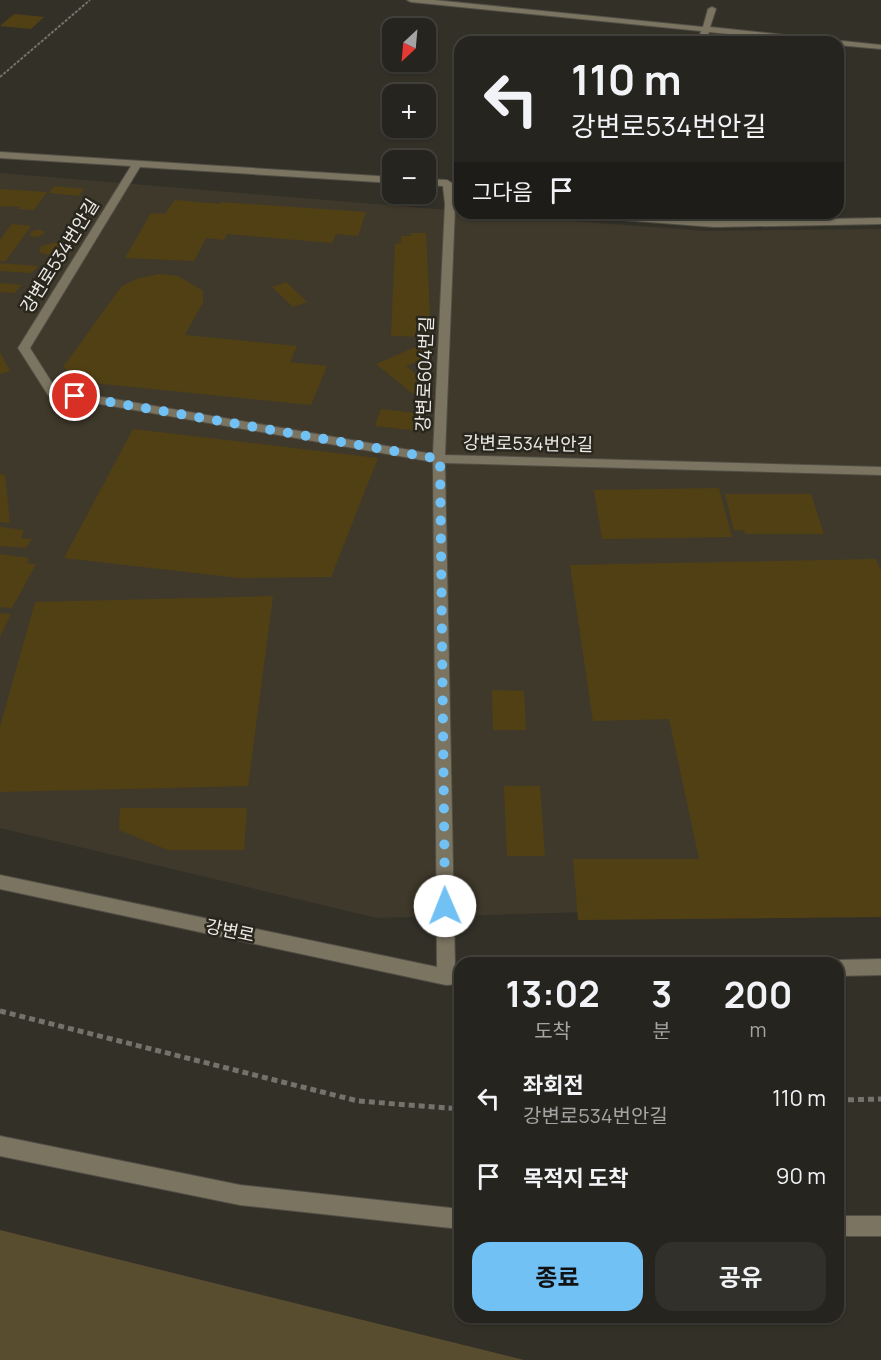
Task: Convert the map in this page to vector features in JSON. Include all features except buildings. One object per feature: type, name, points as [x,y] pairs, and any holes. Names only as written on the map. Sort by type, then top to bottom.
[{"type":"street","points":[[411,0],[773,36]]},
{"type":"street","points":[[703,36],[712,9]]},
{"type":"street","points":[[844,44],[881,47]]},
{"type":"street","points":[[0,156],[382,179]]},
{"type":"street","name":"강변로534번안길","points":[[138,163],[24,348],[52,392],[440,459],[881,471]]},
{"type":"street","points":[[436,182],[447,183],[454,201]]},
{"type":"street","name":"강변로604번길","points":[[453,977],[440,459],[454,219]]},
{"type":"street","points":[[770,219],[881,221]]},
{"type":"street","name":"강변로","points":[[0,882],[453,977]]},
{"type":"street","points":[[844,968],[881,967]]},
{"type":"street","points":[[0,1146],[240,1195],[454,1218]]},
{"type":"street","points":[[844,1226],[881,1226]]},
{"type":"path","points":[[0,77],[90,0]]},
{"type":"path","points":[[0,1011],[358,1101],[454,1109]]},
{"type":"path","points":[[844,1100],[881,1099]]},
{"type":"shaded area","points":[[0,173],[454,211],[454,219],[542,219],[707,231],[881,229],[881,904],[377,918],[0,828]]},
{"type":"shaded area","points":[[0,1230],[524,1360],[0,1360]]},
{"type":"route","points":[[75,396],[440,459],[445,906]]}]
